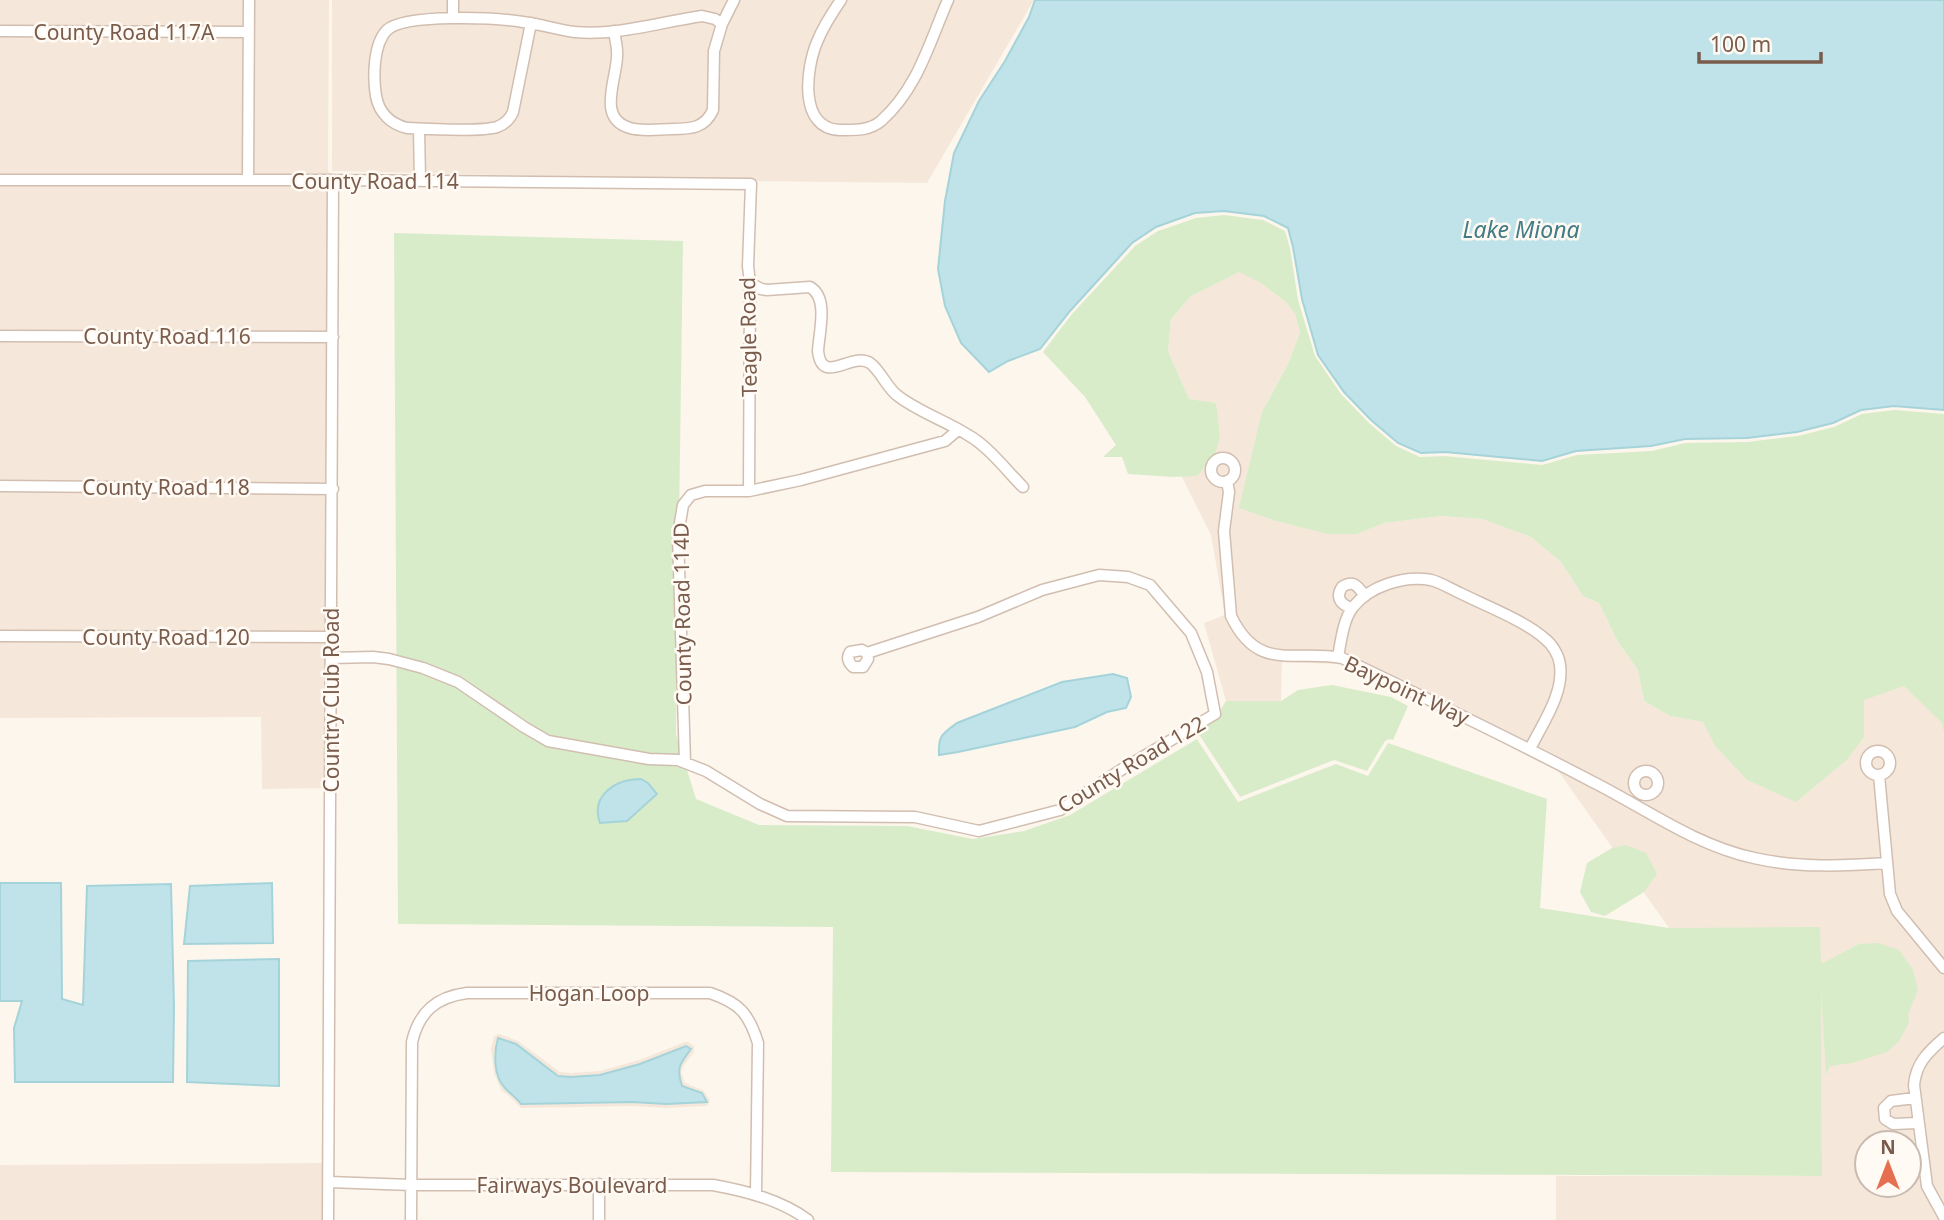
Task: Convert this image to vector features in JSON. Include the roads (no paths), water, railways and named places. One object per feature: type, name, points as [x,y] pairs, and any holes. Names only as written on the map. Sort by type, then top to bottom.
[{"type":"street","points":[[248,180],[249,0]]},
{"type":"street","points":[[453,0],[453,18]]},
{"type":"street","points":[[614,31],[617,54],[610,109],[620,124],[635,129],[690,129],[704,123],[713,110],[714,51],[722,24],[734,0]]},
{"type":"street","points":[[841,0],[813,53],[809,80],[810,105],[814,115],[819,123],[835,130],[867,129],[881,121],[914,79],[931,47],[948,0]]},
{"type":"street","points":[[531,23],[510,117],[504,123],[487,129],[419,129],[400,126],[390,121],[379,108],[375,91],[377,49],[380,39],[393,25],[424,19],[453,18],[531,23],[575,32],[614,31],[702,16],[722,24]]},
{"type":"street","name":"County Road 117A","points":[[0,31],[249,32]]},
{"type":"street","points":[[419,129],[420,181]]},
{"type":"street","name":"County Road 114","points":[[0,180],[751,184]]},
{"type":"street","name":"Country Club Road","points":[[328,1220],[333,180]]},
{"type":"street","name":"Teagle Road","points":[[749,491],[748,266],[751,184]]},
{"type":"street","points":[[750,283],[761,289],[814,289],[820,300],[818,351],[822,365],[832,367],[864,360],[872,364],[885,383],[900,397],[976,440],[1023,487]]},
{"type":"street","name":"County Road 116","points":[[0,336],[333,337]]},
{"type":"street","name":"County Road 114D","points":[[685,762],[678,535],[680,513],[685,501],[691,495],[705,491],[749,491],[881,459],[944,441],[958,430]]},
{"type":"street","name":"Baypoint Way","points":[[1227,481],[1229,492],[1224,531],[1231,616],[1247,642],[1262,651],[1278,656],[1338,657],[1637,798],[1679,831],[1703,842],[1756,859],[1821,865],[1887,863]]},
{"type":"street","name":"County Road 118","points":[[0,486],[333,489]]},
{"type":"street","name":"County Road 122","points":[[331,658],[373,657],[423,668],[458,682],[548,741],[649,759],[685,762],[787,816],[915,817],[979,831],[1060,810],[1215,713],[1207,672],[1191,633],[1150,585],[1128,577],[1099,575],[1042,590],[978,617],[867,653]]},
{"type":"street","points":[[1338,657],[1345,623],[1352,608],[1365,596],[1382,586],[1406,579],[1432,580],[1535,631],[1547,640],[1560,661],[1561,675],[1557,693],[1530,749]]},
{"type":"street","points":[[1352,608],[1340,601],[1338,594],[1342,587],[1351,583],[1365,596]]},
{"type":"street","name":"County Road 120","points":[[0,636],[331,637]]},
{"type":"street","points":[[1879,775],[1890,894],[1897,911],[1944,968]]},
{"type":"street","name":"Hogan Loop","points":[[411,1220],[412,1042],[416,1026],[435,1003],[451,995],[467,993],[710,993],[728,999],[741,1009],[752,1025],[758,1043],[756,1195]]},
{"type":"street","points":[[1944,1038],[1928,1052],[1917,1068],[1914,1085],[1927,1186],[1944,1217]]},
{"type":"street","points":[[1915,1098],[1891,1101],[1884,1108],[1885,1119],[1893,1124],[1918,1124]]},
{"type":"street","name":"Fairways Boulevard","points":[[329,1182],[411,1185],[713,1185],[756,1195],[808,1220]]},
{"type":"street","points":[[599,1184],[599,1220]]},
{"type":"water","name":"Lake Miona","points":[[1035,0],[1944,0],[1944,410],[1894,406],[1861,410],[1833,423],[1797,432],[1747,438],[1685,439],[1651,446],[1576,451],[1542,461],[1445,452],[1421,453],[1398,443],[1371,420],[1344,392],[1318,355],[1302,299],[1288,228],[1264,216],[1224,211],[1195,213],[1156,227],[1132,243],[1070,311],[1040,349],[1008,361],[989,372],[961,343],[945,306],[938,269],[945,201],[954,153],[979,101],[1029,17]]},
{"type":"water","points":[[1113,674],[1127,678],[1131,697],[1126,708],[1107,712],[1075,727],[939,755],[942,736],[957,723],[1062,682]]},
{"type":"water","points":[[641,779],[657,794],[627,821],[600,823],[599,804],[607,790],[623,782]]},
{"type":"water","points":[[0,883],[61,883],[62,999],[83,1005],[87,886],[171,884],[173,1082],[15,1082],[14,1028],[22,1001],[0,1001]]},
{"type":"water","points":[[272,883],[273,943],[184,944],[190,886]]},
{"type":"water","points":[[279,959],[279,1086],[187,1082],[188,961]]},
{"type":"water","points":[[498,1038],[516,1044],[558,1076],[571,1077],[600,1075],[640,1064],[686,1046],[691,1049],[680,1066],[682,1086],[702,1093],[707,1102],[521,1104],[498,1077],[495,1057]]}]
